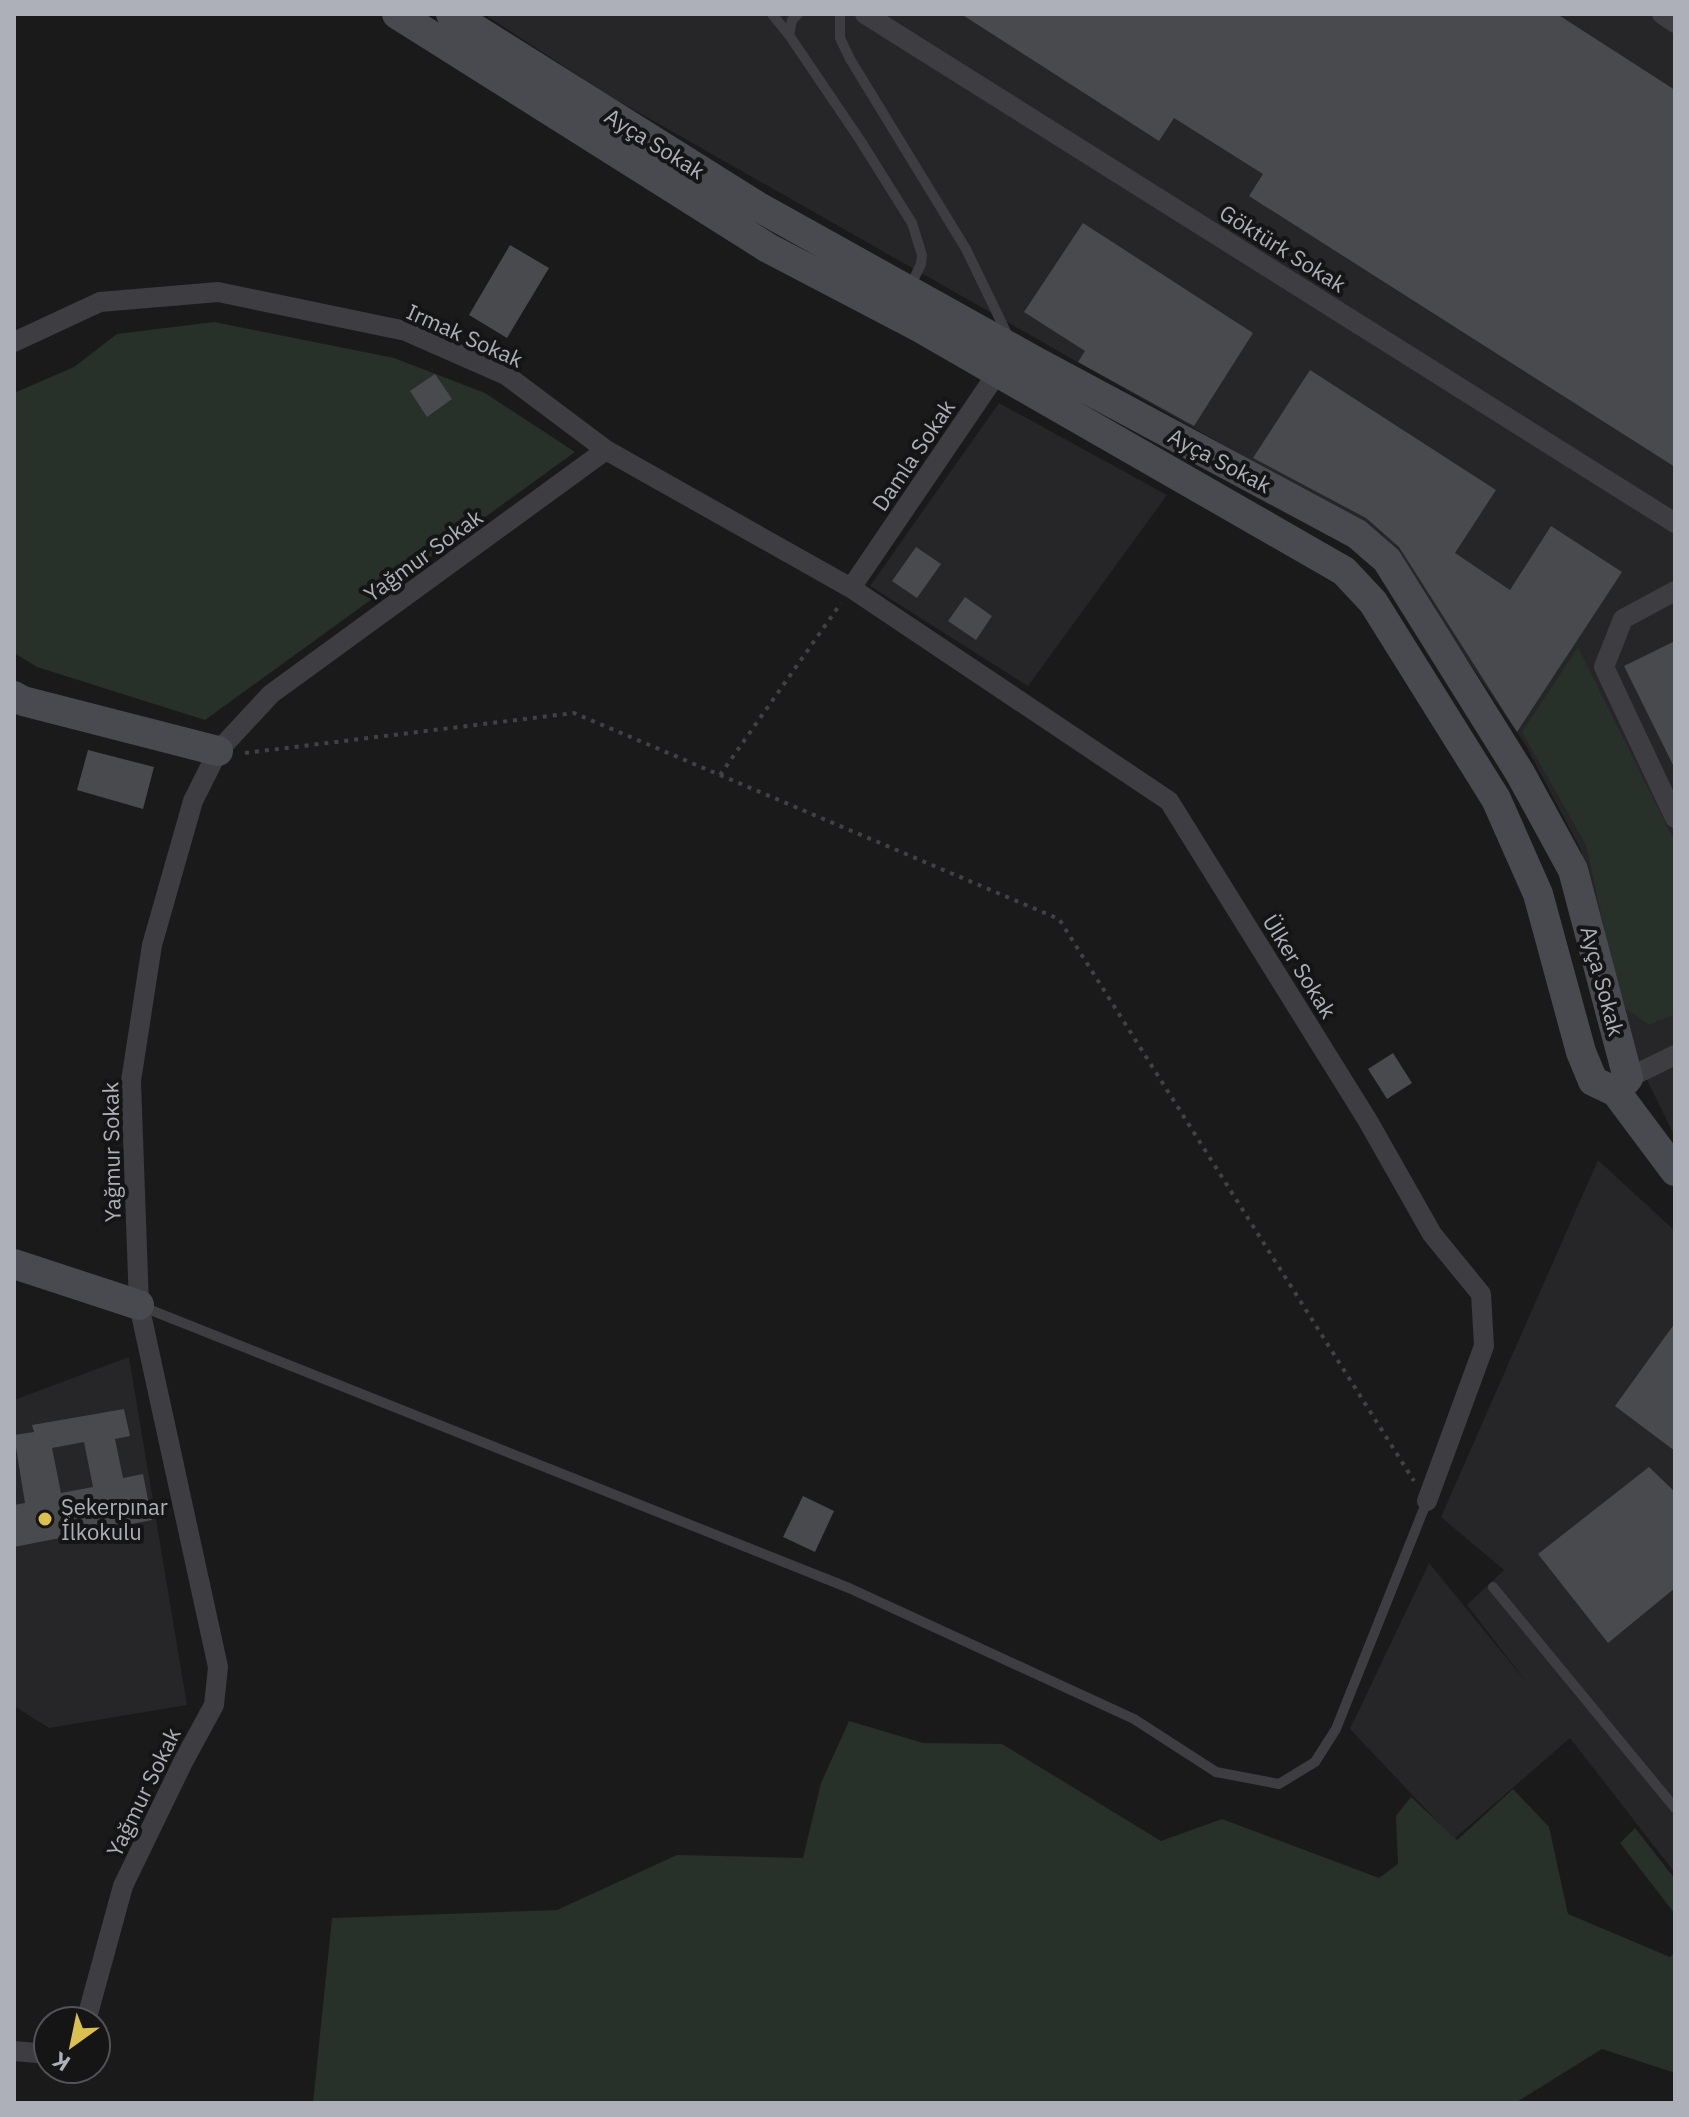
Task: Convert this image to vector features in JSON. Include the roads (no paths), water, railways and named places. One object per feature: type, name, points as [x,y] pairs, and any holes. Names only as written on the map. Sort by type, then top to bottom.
[{"type":"street","name":"Ayça Sokak","points":[[397,14],[768,248],[919,327],[1006,361],[1357,534],[1387,560],[1520,773],[1573,870],[1622,1085],[1675,1171]]},
{"type":"street","name":"Ayça Sokak","points":[[451,14],[757,206],[907,291],[1006,361]]},
{"type":"street","name":"Göktürk Sokak","points":[[865,14],[1675,523]]},
{"type":"street","points":[[1662,14],[1675,23]]},
{"type":"street","name":"Irmak Sokak","points":[[14,342],[100,302],[218,292],[406,331],[506,375],[606,450],[851,588]]},
{"type":"street","name":"Damla Sokak","points":[[851,588],[1006,361]]},
{"type":"street","points":[[1006,361],[1344,571],[1373,602],[1496,799],[1538,894],[1581,1052],[1593,1081],[1622,1085],[1675,1055]]},
{"type":"street","name":"Yağmur Sokak","points":[[90,2005],[123,1886],[214,1705],[218,1667],[139,1305],[131,1081],[152,945],[193,801],[216,754],[271,694],[606,450]]},
{"type":"street","name":"Ülker Sokak","points":[[851,588],[1169,801],[1368,1121],[1432,1234],[1481,1294],[1484,1346],[1427,1501]]},
{"type":"street","points":[[1675,591],[1623,619],[1604,667],[1675,818]]},
{"type":"street","points":[[14,696],[216,754]]},
{"type":"street","points":[[14,1264],[139,1305]]},
{"type":"lane","points":[[772,14],[860,140],[912,223],[922,255],[921,264],[907,291]]},
{"type":"lane","points":[[789,35],[792,20],[798,14]]},
{"type":"lane","points":[[840,14],[840,38],[850,59],[966,249],[1006,361]]},
{"type":"lane","points":[[139,1305],[849,1588],[1134,1719],[1216,1772],[1279,1784],[1315,1762],[1336,1729],[1427,1501]]},
{"type":"lane","points":[[1493,1587],[1675,1808]]},
{"type":"place","name":"Şekerpınar İlkokulu","points":[[45,1519]]}]
